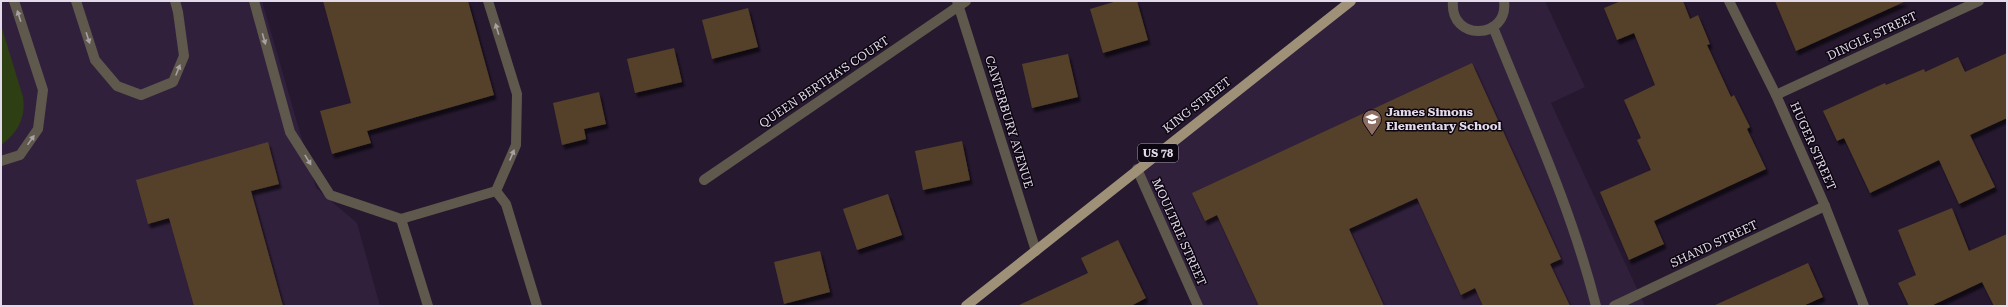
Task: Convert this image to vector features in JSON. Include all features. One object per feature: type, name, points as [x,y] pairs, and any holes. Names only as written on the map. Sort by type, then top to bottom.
[{"type":"main road","name":"KING STREET","points":[[966,306],[1137,169],[1351,1]]},
{"type":"street","points":[[1,161],[20,155],[38,129],[43,90],[14,1]]},
{"type":"street","points":[[76,1],[95,60],[117,86],[141,95],[173,82],[184,56],[175,1]]},
{"type":"street","points":[[254,1],[290,132],[330,195],[401,219],[496,191]]},
{"type":"street","points":[[488,1],[517,94],[516,145],[496,191]]},
{"type":"street","points":[[1454,1],[1455,16],[1467,29],[1476,32],[1484,31],[1499,22],[1503,15],[1504,1]]},
{"type":"street","name":"HUGER STREET","points":[[1729,1],[1776,95],[1825,206],[1864,306]]},
{"type":"street","name":"DINGLE STREET","points":[[1776,95],[1979,1]]},
{"type":"street","name":"QUEEN BERTHA'S COURT","points":[[704,180],[961,3]]},
{"type":"street","name":"CANTERBURY AVENUE","points":[[961,3],[1036,251]]},
{"type":"street","points":[[1492,27],[1556,181],[1585,261],[1596,306]]},
{"type":"street","name":"MOULTRIE STREET","points":[[1137,169],[1198,306]]},
{"type":"street","points":[[496,191],[506,204],[537,306]]},
{"type":"street","name":"SHAND STREET","points":[[1614,306],[1825,206]]},
{"type":"street","points":[[401,219],[428,306]]},
{"type":"shaded area","points":[[1,1],[262,1],[316,188],[357,223],[380,306],[1,306]]},
{"type":"shaded area","name":"James Simons Elementary School","points":[[1349,1],[1545,1],[1585,87],[1551,103],[1645,306],[1200,306],[1137,169]]},
{"type":"green space","points":[[1,25],[24,104],[20,124],[12,135],[1,145]]},
{"type":"building","points":[[323,1],[468,1],[494,95],[367,131],[371,143],[332,154],[320,111],[351,103]]},
{"type":"building","points":[[1117,1],[1137,1],[1148,40],[1103,53],[1090,9]]},
{"type":"building","points":[[1621,1],[1683,1],[1690,19],[1698,15],[1710,44],[1707,45],[1731,97],[1734,95],[1750,127],[1747,129],[1766,169],[1654,221],[1664,244],[1629,260],[1600,192],[1651,170],[1637,140],[1641,138],[1624,100],[1655,85],[1634,33],[1617,40],[1604,8]]},
{"type":"building","points":[[1775,1],[1906,1],[1796,51]]},
{"type":"building","points":[[748,8],[758,47],[712,59],[702,20]]},
{"type":"building","points":[[674,48],[682,82],[635,93],[627,59]]},
{"type":"building","points":[[2007,53],[2007,118],[1970,135],[1995,187],[1959,204],[1939,160],[1870,193],[1844,138],[1837,141],[1823,111],[1885,83],[1886,85],[1924,69],[1925,72],[1958,57],[1965,72]]},
{"type":"building","points":[[1068,54],[1078,97],[1032,108],[1022,64]]},
{"type":"building","points":[[1472,63],[1561,259],[1550,264],[1570,306],[1483,306],[1475,288],[1461,295],[1417,198],[1349,229],[1384,306],[1259,306],[1217,215],[1205,221],[1192,193]]},
{"type":"building","points":[[599,92],[606,124],[584,129],[586,139],[562,145],[553,103]]},
{"type":"building","points":[[962,141],[970,180],[923,190],[915,151]]},
{"type":"building","points":[[268,142],[279,184],[251,191],[283,306],[194,306],[169,218],[148,224],[136,180]]},
{"type":"building","points":[[888,194],[902,235],[857,250],[843,209]]},
{"type":"building","points":[[1952,208],[1969,251],[2007,234],[2007,306],[1994,306],[1982,282],[1931,306],[1909,306],[1898,283],[1916,275],[1898,230]]},
{"type":"building","points":[[1118,240],[1146,298],[1131,306],[1017,306],[1088,273],[1081,258]]},
{"type":"building","points":[[820,251],[830,292],[784,304],[774,262]]},
{"type":"building","points":[[1808,263],[1823,297],[1803,306],[1713,306]]},
{"type":"place","name":"James Simons Elementary School","points":[[1372,136]]}]
